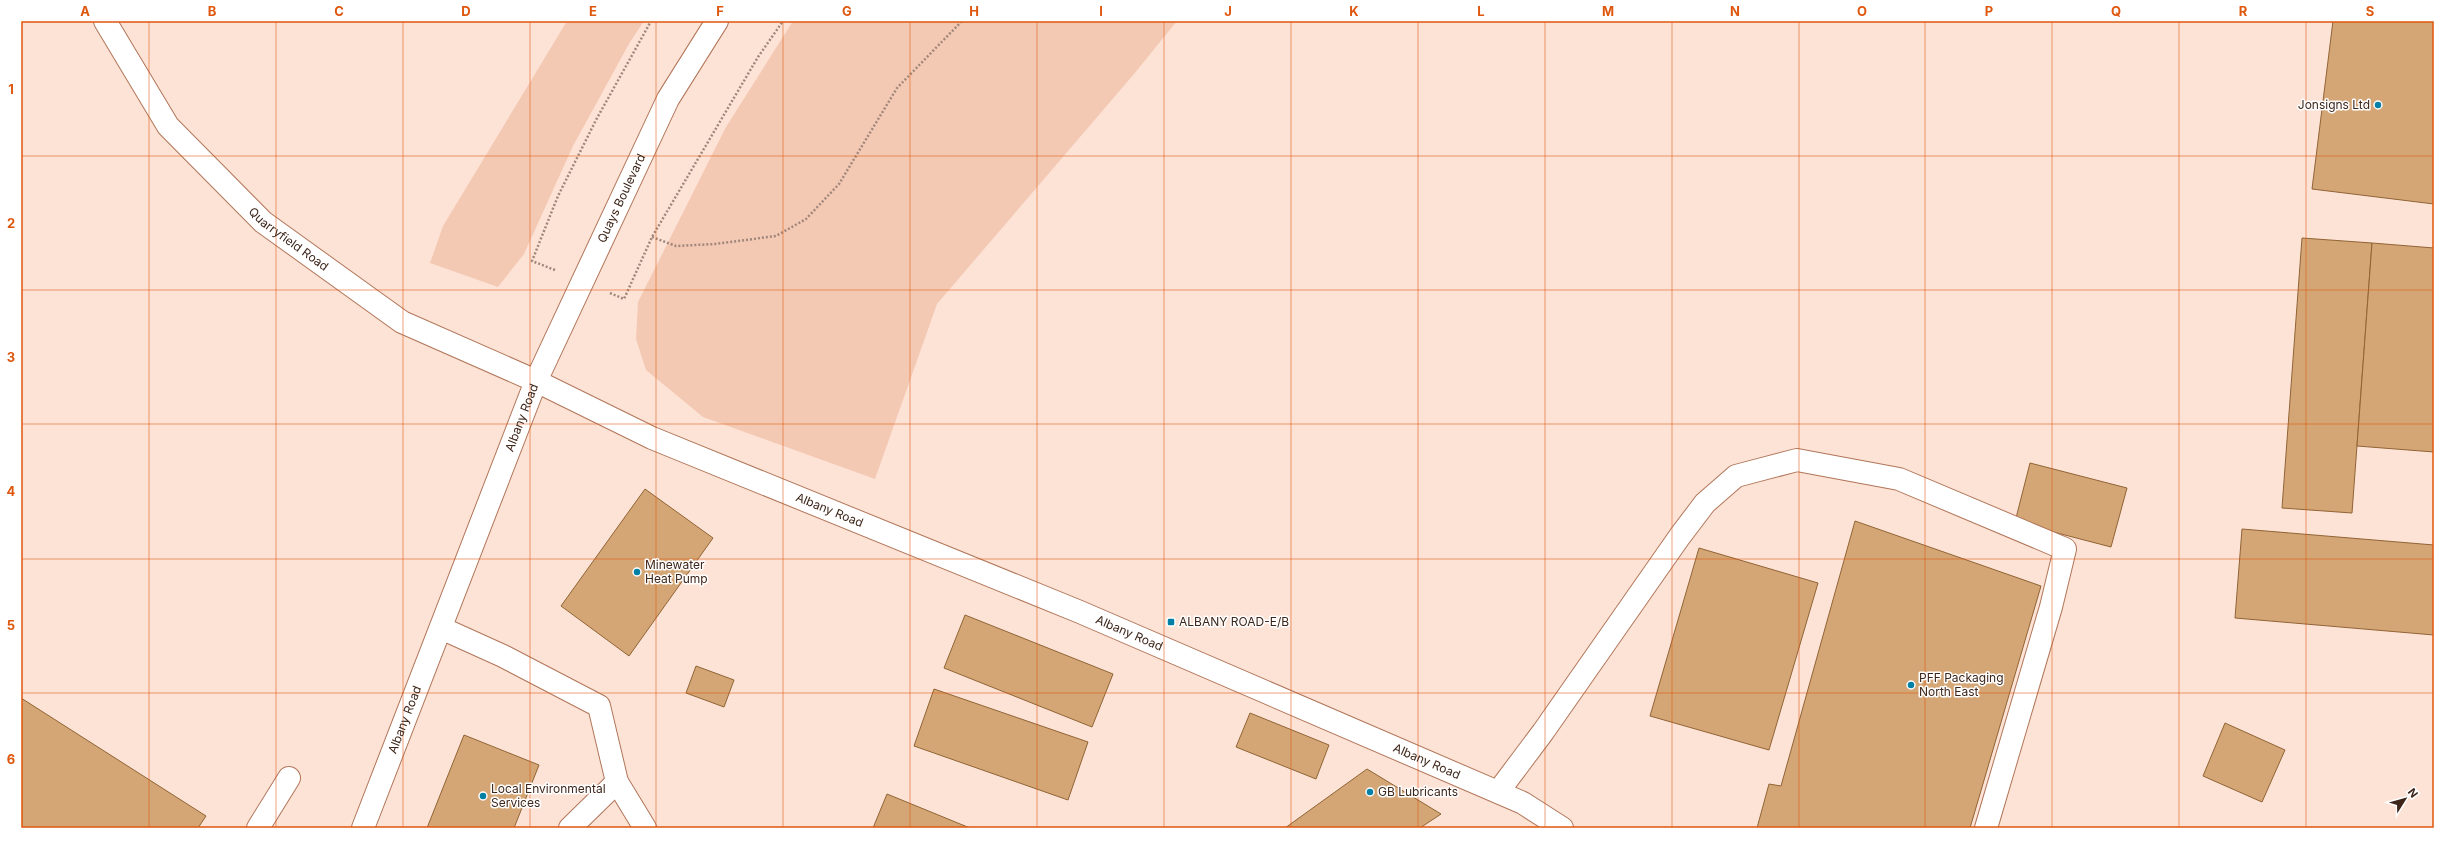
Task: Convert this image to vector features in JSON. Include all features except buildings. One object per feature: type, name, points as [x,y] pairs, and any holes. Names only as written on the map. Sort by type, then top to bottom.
[{"type":"street","name":"Quarryfield Road","points":[[105,21],[168,126],[263,222],[402,322],[536,381]]},
{"type":"street","name":"Quays Boulevard","points":[[536,381],[668,99],[717,21]]},
{"type":"street","name":"Albany Road","points":[[364,828],[536,381],[652,438],[1080,612],[1498,792],[1523,803],[1562,828]]},
{"type":"street","points":[[1498,792],[1543,732],[1680,536],[1705,503],[1736,476],[1797,460],[1899,479],[2065,549],[2051,607],[1986,828]]},
{"type":"street","points":[[441,628],[503,656],[599,706],[617,782],[645,828]]},
{"type":"street","points":[[258,828],[289,778]]},
{"type":"street","points":[[570,828],[617,782]]},
{"type":"path","points":[[652,237],[676,246],[715,244],[776,236],[806,218],[839,184],[897,88],[962,21]]},
{"type":"shaded area","points":[[567,21],[644,21],[630,42],[573,146],[524,254],[498,287],[430,263],[443,226]]},
{"type":"shaded area","points":[[793,21],[1177,21],[1134,74],[937,304],[875,479],[703,417],[646,370],[636,339],[638,302],[726,127]]},
{"type":"place","name":"Jonsigns Ltd","points":[[2378,105]]},
{"type":"place","name":"Minewater Heat Pump","points":[[637,572]]},
{"type":"place","name":"ALBANY ROAD-E/B","points":[[1171,622]]},
{"type":"place","name":"PFF Packaging North East","points":[[1911,685]]},
{"type":"place","name":"GB Lubricants","points":[[1370,792]]},
{"type":"place","name":"Local Environmental Services","points":[[483,796]]}]
